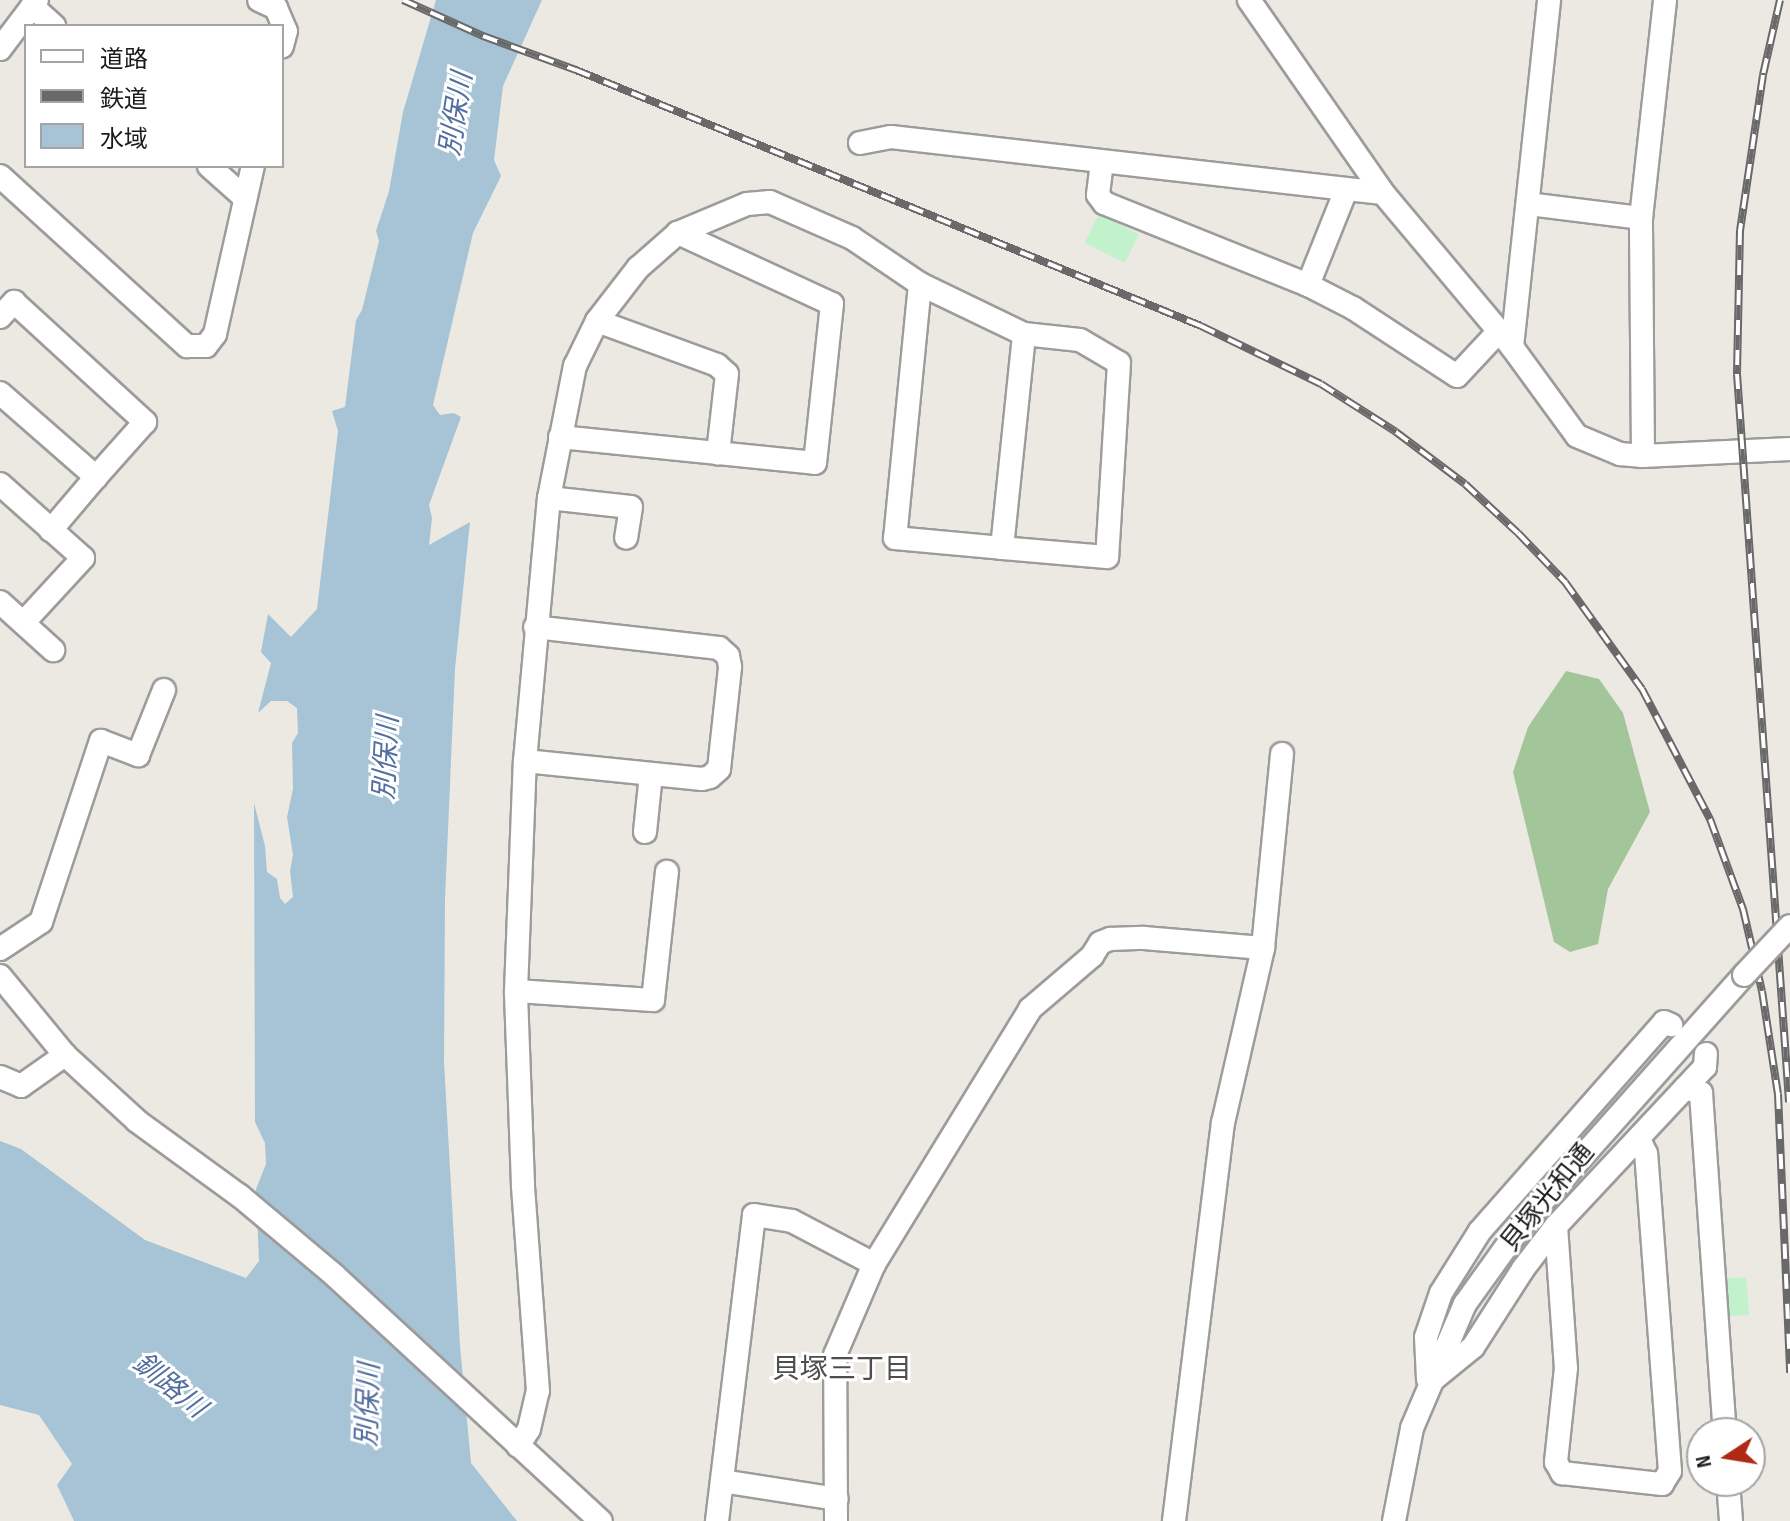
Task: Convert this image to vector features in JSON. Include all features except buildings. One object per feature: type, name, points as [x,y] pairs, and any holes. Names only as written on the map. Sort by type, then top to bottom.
[{"type":"street","points":[[259,0],[276,8],[283,24]]},
{"type":"street","points":[[1249,0],[1383,193],[1505,339],[1577,436],[1620,454],[1643,456],[1790,449]]},
{"type":"street","points":[[1102,162],[1098,195],[1104,203],[1308,285],[1353,308],[1457,376],[1505,339],[1528,204],[1549,0]]},
{"type":"street","points":[[1643,456],[1641,218],[1665,0]]},
{"type":"street","points":[[0,49],[34,3],[52,24]]},
{"type":"street","points":[[860,143],[891,137],[1383,193]]},
{"type":"street","points":[[211,168],[245,198]]},
{"type":"street","points":[[0,176],[187,346],[206,346],[215,334],[252,168]]},
{"type":"street","points":[[1308,285],[1346,190]]},
{"type":"street","points":[[518,1446],[529,1429],[538,1391],[523,1185],[516,991],[525,761],[549,498],[575,366],[597,321],[638,268],[678,233],[747,204],[770,202],[852,238],[920,284],[1024,334],[1080,340],[1119,363],[1107,557],[895,538],[920,284]]},
{"type":"street","points":[[1528,204],[1641,218]]},
{"type":"street","points":[[560,437],[815,463],[832,304],[678,233]]},
{"type":"street","points":[[0,317],[14,302],[145,422],[51,530]]},
{"type":"street","points":[[597,321],[717,365],[727,374],[718,453]]},
{"type":"street","points":[[1002,548],[1024,334]]},
{"type":"street","points":[[0,393],[96,477]]},
{"type":"street","points":[[0,484],[83,558],[23,623]]},
{"type":"street","points":[[549,498],[631,507],[626,538]]},
{"type":"street","points":[[0,602],[53,650]]},
{"type":"street","points":[[525,761],[702,779],[719,769],[730,667],[728,656],[719,648],[535,627]]},
{"type":"street","points":[[0,949],[41,922],[101,741],[138,755],[164,690]]},
{"type":"street","points":[[1174,1521],[1223,1123],[1263,948],[1282,754]]},
{"type":"street","points":[[645,832],[651,774]]},
{"type":"street","points":[[516,991],[653,1000],[667,872]]},
{"type":"street","name":"貝塚光和通","points":[[1394,1521],[1412,1428],[1428,1384],[1465,1304],[1524,1222],[1790,926]]},
{"type":"street","points":[[722,1481],[837,1510],[835,1355],[874,1264],[1030,1009],[1092,956],[1100,943],[1144,938],[1263,948]]},
{"type":"street","points":[[0,976],[65,1055],[137,1121],[240,1196],[334,1275],[601,1521]]},
{"type":"street","points":[[1428,1384],[1426,1337],[1441,1293],[1480,1231],[1664,1022],[1671,1025]]},
{"type":"street","points":[[1428,1384],[1473,1347],[1523,1269],[1556,1226],[1705,1067],[1706,1054]]},
{"type":"street","points":[[0,1077],[21,1086],[65,1055]]},
{"type":"street","points":[[1685,1088],[1701,1093],[1724,1417]]},
{"type":"street","points":[[1556,1226],[1566,1368],[1556,1462],[1562,1473],[1662,1484],[1670,1471],[1646,1154],[1639,1139]]},
{"type":"street","points":[[717,1521],[754,1215],[792,1221],[874,1264]]},
{"type":"street","points":[[1729,1497],[1731,1521]]},
{"type":"green space","points":[[1099,214],[1139,234],[1125,263],[1084,243]]},
{"type":"green space","points":[[1566,671],[1599,679],[1623,713],[1650,812],[1608,889],[1598,944],[1570,952],[1554,942],[1513,772],[1528,727]]},
{"type":"green space","points":[[1746,1277],[1749,1315],[1724,1317],[1721,1279]]},
{"type":"water","points":[[436,0],[542,0],[503,86],[494,160],[501,176],[473,233],[433,405],[440,415],[454,413],[461,417],[429,505],[432,518],[429,545],[470,522],[455,669],[445,899],[444,1062],[460,1346],[471,1463],[517,1521],[74,1521],[57,1485],[72,1464],[39,1415],[0,1405],[0,1141],[21,1149],[145,1240],[246,1278],[259,1261],[256,1189],[266,1164],[265,1143],[255,1122],[254,803],[265,846],[267,872],[277,879],[280,898],[285,904],[293,897],[290,871],[293,855],[287,817],[293,789],[292,743],[298,733],[297,708],[287,701],[271,701],[258,713],[271,663],[261,652],[268,614],[291,637],[317,609],[338,431],[332,411],[345,407],[356,320],[362,310],[379,241],[376,231],[389,191],[403,112]]},
{"type":"railway","points":[[403,0],[483,36],[576,70],[1201,326],[1321,384],[1396,432],[1465,484],[1518,533],[1565,582],[1642,689],[1710,819],[1743,909],[1762,991],[1778,1094],[1790,1373]]},
{"type":"railway","points":[[1780,0],[1763,75],[1740,230],[1737,374],[1789,1102]]},
{"type":"district","name":"貝塚三丁目","points":[[842,1370]]},
{"type":"water label","name":"別保川","points":[[457,114]]},
{"type":"water label","name":"別保川","points":[[387,758]]},
{"type":"water label","name":"釧路川","points":[[169,1386]]},
{"type":"water label","name":"別保川","points":[[369,1405]]}]
